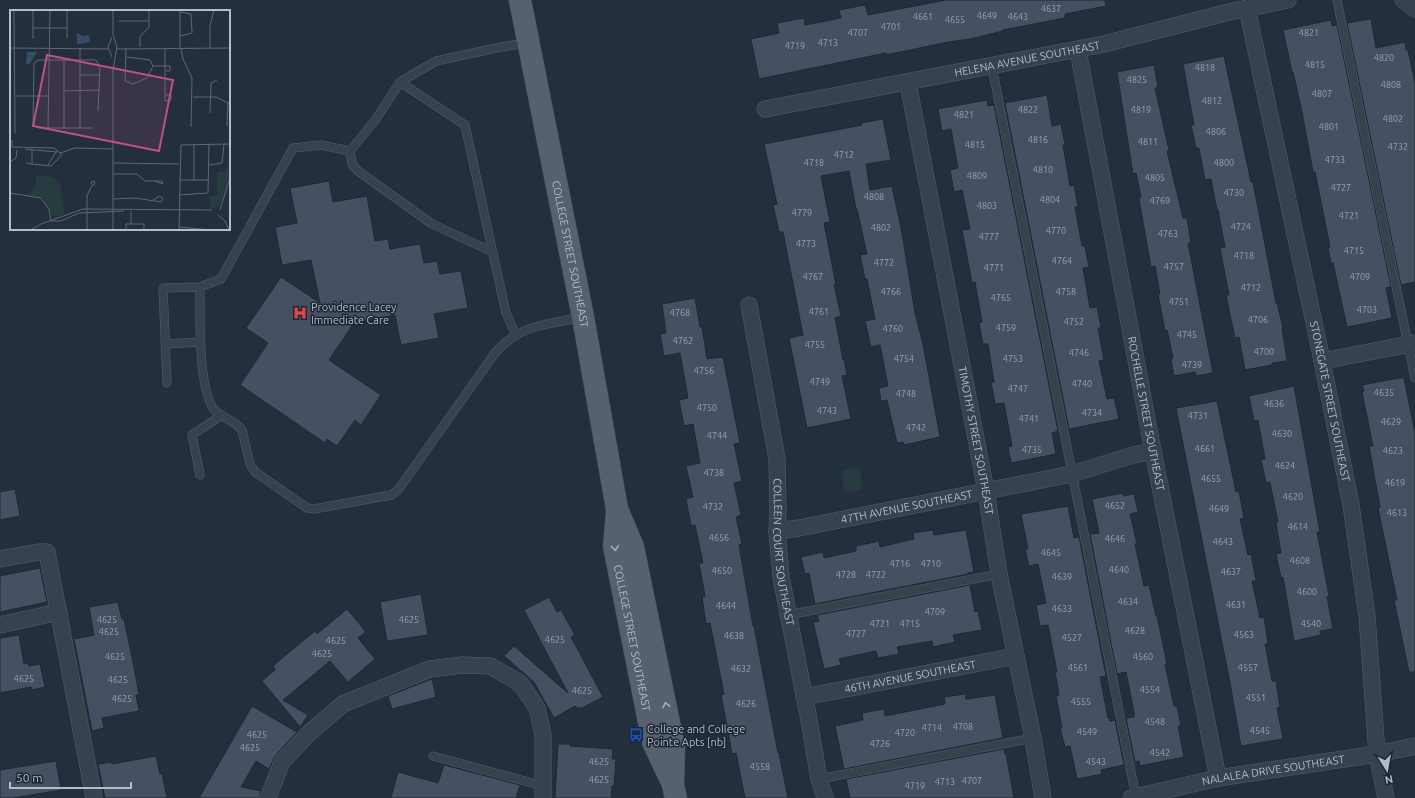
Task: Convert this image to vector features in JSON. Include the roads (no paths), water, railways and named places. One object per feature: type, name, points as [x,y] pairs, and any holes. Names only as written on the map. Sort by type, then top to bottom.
[{"type":"main road","name":"COLLEGE STREET SOUTHEAST","points":[[520,0],[583,317],[617,510],[634,547],[674,747],[675,792]]},
{"type":"street","name":"HELENA AVENUE SOUTHEAST","points":[[765,109],[1078,50],[1247,8],[1288,0]]},
{"type":"street","points":[[1404,0],[1415,9]]},
{"type":"street","name":"STONEGATE STREET SOUTHEAST","points":[[1247,8],[1351,505],[1367,616],[1377,754],[1386,798]]},
{"type":"street","name":"ROCHELLE STREET SOUTHEAST","points":[[1078,50],[1153,451],[1218,778]]},
{"type":"street","name":"TIMOTHY STREET SOUTHEAST","points":[[908,83],[986,491],[999,574],[1044,798]]},
{"type":"street","name":"COLLEEN COURT SOUTHEAST","points":[[749,305],[777,459],[777,531],[781,578],[819,779],[825,798]]},
{"type":"street","points":[[1322,362],[1412,344]]},
{"type":"street","name":"47TH AVENUE SOUTHEAST","points":[[777,531],[799,528],[1072,474],[1130,456],[1153,451]]},
{"type":"street","points":[[0,559],[39,552],[48,552],[94,798]]},
{"type":"street","points":[[0,625],[58,612]]},
{"type":"street","name":"46TH AVENUE SOUTHEAST","points":[[804,697],[1016,656]]},
{"type":"street","points":[[268,798],[282,762],[308,734],[343,704],[430,669],[462,665],[490,666],[520,684],[537,708],[543,735],[543,792]]},
{"type":"street","name":"NALALEA DRIVE SOUTHEAST","points":[[1134,797],[1218,778],[1377,754],[1415,746]]},
{"type":"lane","points":[[1337,0],[1412,344],[1415,378]]},
{"type":"lane","points":[[493,252],[432,224],[358,171],[352,164],[350,151],[376,119],[400,82],[436,61],[501,46],[528,43]]},
{"type":"lane","points":[[992,67],[1134,797]]},
{"type":"lane","points":[[400,82],[465,125],[506,314],[516,335]]},
{"type":"lane","points":[[168,384],[163,288],[200,287],[221,278],[293,148],[321,145],[350,151]]},
{"type":"lane","points":[[200,287],[201,342],[206,389],[214,409],[239,426],[242,430],[250,464],[255,472],[307,508],[314,509],[391,495],[398,490],[495,353],[506,342],[516,335],[542,326],[583,317]]},
{"type":"lane","points":[[166,344],[201,342]]},
{"type":"lane","points":[[200,475],[192,435],[222,415]]},
{"type":"lane","points":[[788,615],[999,574]]},
{"type":"lane","points":[[819,779],[1033,738]]},
{"type":"lane","points":[[433,756],[543,792]]},
{"type":"place","name":"Providence Lacey Immediate Care","points":[[300,313]]},
{"type":"place","name":"College and College Pointe Apts [nb]","points":[[636,735]]}]
